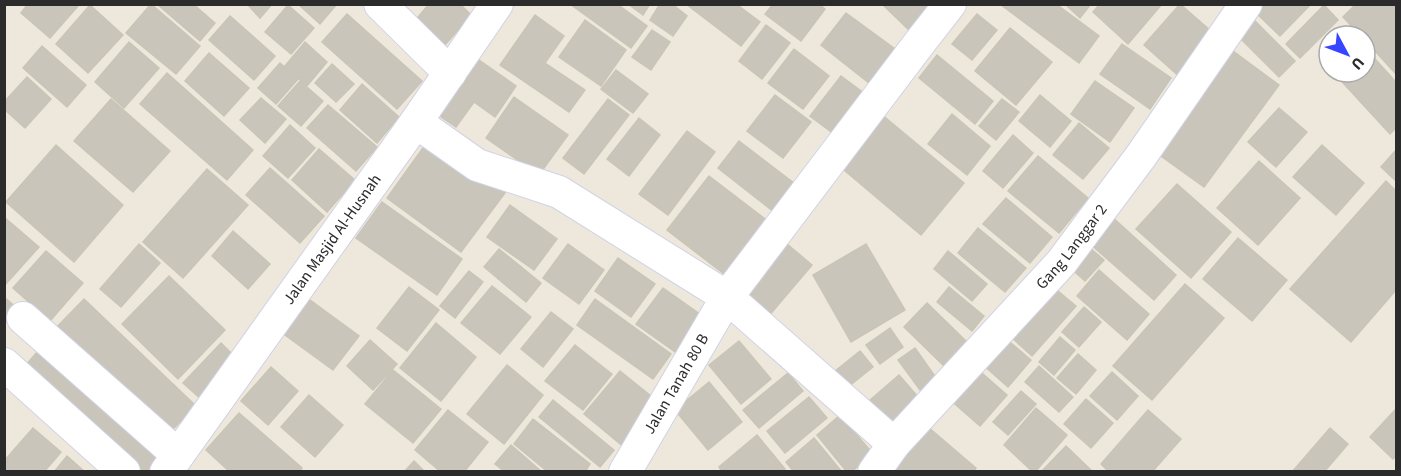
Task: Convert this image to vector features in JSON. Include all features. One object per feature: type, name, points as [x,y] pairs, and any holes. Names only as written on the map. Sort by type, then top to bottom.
[{"type":"street","points":[[380,4],[450,73]]},
{"type":"street","name":"Jalan Masjid Al-Husnah","points":[[172,463],[416,122],[497,4]]},
{"type":"street","name":"Jalan Tanah 80 B","points":[[625,471],[727,297],[950,4]]},
{"type":"street","name":"Gang Langgar 2","points":[[874,471],[894,444],[1061,262],[1141,156],[1246,4]]},
{"type":"street","points":[[416,122],[477,165],[559,192],[727,297],[894,444]]},
{"type":"street","points":[[23,318],[172,463]]},
{"type":"street","points":[[4,364],[124,471]]},
{"type":"building","points":[[28,4],[76,4],[78,6],[50,38],[21,13]]},
{"type":"building","points":[[151,4],[200,46],[176,74],[126,33]]},
{"type":"building","points":[[157,4],[193,4],[215,23],[200,41]]},
{"type":"building","points":[[247,4],[272,4],[260,18]]},
{"type":"building","points":[[298,4],[337,4],[320,24]]},
{"type":"building","points":[[429,4],[460,4],[471,15],[438,53],[409,28]]},
{"type":"building","points":[[570,4],[617,4],[647,26],[631,48]]},
{"type":"building","points":[[628,4],[650,4],[643,15]]},
{"type":"building","points":[[660,4],[672,4],[687,16],[673,36],[650,20]]},
{"type":"building","points":[[686,4],[736,4],[760,22],[741,46]]},
{"type":"building","points":[[773,4],[819,4],[825,9],[801,41],[765,14]]},
{"type":"building","points":[[882,4],[934,4],[910,31]]},
{"type":"building","points":[[1000,4],[1056,4],[1099,36],[1079,63]]},
{"type":"building","points":[[1065,4],[1091,4],[1080,18]]},
{"type":"building","points":[[1100,4],[1162,4],[1128,44],[1093,12]]},
{"type":"building","points":[[1180,4],[1219,38],[1182,79],[1144,45]]},
{"type":"building","points":[[1250,4],[1311,4],[1280,36],[1249,6]]},
{"type":"building","points":[[1356,4],[1396,4],[1396,74],[1377,53],[1377,24],[1350,24],[1343,17]]},
{"type":"building","points":[[90,5],[123,35],[88,73],[56,44]]},
{"type":"building","points":[[288,5],[314,28],[291,54],[265,32]]},
{"type":"building","points":[[1324,5],[1338,20],[1334,24],[1317,24],[1317,41],[1300,58],[1286,44]]},
{"type":"building","points":[[846,13],[895,49],[869,83],[821,45]]},
{"type":"building","points":[[347,14],[422,81],[397,109],[322,42]]},
{"type":"building","points":[[977,14],[997,30],[972,60],[952,44]]},
{"type":"building","points":[[535,15],[564,36],[545,63],[585,90],[569,112],[500,65]]},
{"type":"building","points":[[230,16],[275,56],[254,80],[209,40]]},
{"type":"building","points":[[1253,19],[1295,61],[1279,77],[1237,35]]},
{"type":"building","points":[[585,20],[626,50],[601,86],[559,57]]},
{"type":"building","points":[[766,25],[790,43],[762,79],[739,61]]},
{"type":"building","points":[[1010,28],[1052,62],[1016,105],[975,71]]},
{"type":"building","points":[[652,30],[670,42],[651,70],[632,57]]},
{"type":"building","points":[[129,42],[159,68],[124,108],[95,82]]},
{"type":"building","points":[[305,42],[327,62],[307,86],[285,66]]},
{"type":"building","points":[[1122,44],[1171,78],[1150,109],[1100,74]]},
{"type":"building","points":[[42,46],[86,85],[67,107],[23,68]]},
{"type":"building","points":[[1229,48],[1279,85],[1204,187],[1154,151]]},
{"type":"building","points":[[794,49],[829,76],[803,109],[768,83]]},
{"type":"building","points":[[209,53],[249,88],[224,116],[185,81]]},
{"type":"building","points":[[937,55],[993,101],[975,124],[919,78]]},
{"type":"building","points":[[479,60],[516,86],[495,117],[474,102],[456,127],[440,116]]},
{"type":"building","points":[[1377,61],[1396,82],[1396,128],[1390,134],[1344,84],[1377,84]]},
{"type":"building","points":[[280,63],[298,79],[276,104],[258,88]]},
{"type":"building","points":[[332,64],[354,84],[336,102],[315,83]]},
{"type":"building","points":[[616,70],[648,94],[633,113],[601,89]]},
{"type":"building","points":[[167,73],[253,150],[227,180],[140,104]]},
{"type":"building","points":[[841,76],[865,94],[834,134],[810,116]]},
{"type":"building","points":[[27,77],[51,99],[25,128],[4,109],[4,102]]},
{"type":"building","points":[[300,81],[323,101],[301,126],[278,106]]},
{"type":"building","points":[[1095,81],[1134,108],[1110,142],[1071,114]]},
{"type":"building","points":[[362,84],[399,117],[377,143],[340,110]]},
{"type":"building","points":[[775,95],[811,122],[783,158],[747,131]]},
{"type":"building","points":[[1040,95],[1071,121],[1050,147],[1019,121]]},
{"type":"building","points":[[514,97],[568,135],[539,175],[486,138]]},
{"type":"building","points":[[261,98],[286,119],[265,143],[240,120]]},
{"type":"building","points":[[111,99],[170,151],[133,192],[74,141]]},
{"type":"building","points":[[608,99],[629,115],[584,174],[563,158]]},
{"type":"building","points":[[1002,99],[1019,112],[996,140],[979,126]]},
{"type":"building","points":[[328,105],[377,147],[356,171],[307,128]]},
{"type":"building","points":[[1279,108],[1307,132],[1276,167],[1248,142]]},
{"type":"building","points":[[881,114],[964,183],[921,235],[838,165]]},
{"type":"building","points":[[952,114],[990,146],[967,175],[928,144]]},
{"type":"building","points":[[639,118],[660,135],[629,176],[607,159]]},
{"type":"building","points":[[1079,123],[1109,148],[1083,179],[1053,155]]},
{"type":"building","points":[[290,125],[315,148],[288,178],[263,156]]},
{"type":"building","points":[[687,131],[715,152],[668,215],[639,194]]},
{"type":"building","points":[[1013,135],[1033,153],[1003,188],[983,171]]},
{"type":"building","points":[[430,138],[505,193],[461,252],[387,198]]},
{"type":"building","points":[[739,141],[795,184],[774,212],[718,168]]},
{"type":"building","points":[[56,145],[123,205],[74,262],[6,202]]},
{"type":"building","points":[[1322,145],[1364,183],[1336,215],[1293,177]]},
{"type":"building","points":[[319,149],[355,180],[327,212],[292,180]]},
{"type":"building","points":[[1396,150],[1396,181],[1381,167]]},
{"type":"building","points":[[1038,156],[1088,198],[1059,233],[1008,191]]},
{"type":"building","points":[[1259,161],[1300,198],[1258,245],[1217,208]]},
{"type":"building","points":[[270,168],[324,216],[300,243],[246,195]]},
{"type":"building","points":[[207,169],[248,205],[183,278],[143,242]]},
{"type":"building","points":[[709,176],[769,222],[728,277],[667,230]]},
{"type":"building","points":[[1386,181],[1396,191],[1396,290],[1351,342],[1290,289]]},
{"type":"building","points":[[1177,184],[1231,232],[1191,278],[1136,229]]},
{"type":"building","points":[[1006,198],[1052,237],[1030,263],[983,224]]},
{"type":"building","points":[[382,202],[462,259],[437,295],[356,238]]},
{"type":"building","points":[[510,205],[557,239],[534,270],[487,237]]},
{"type":"building","points":[[1111,216],[1176,275],[1154,300],[1088,242]]},
{"type":"building","points":[[4,217],[39,247],[4,286]]},
{"type":"building","points":[[978,228],[1026,268],[1005,292],[958,253]]},
{"type":"building","points":[[233,231],[270,264],[248,289],[212,256]]},
{"type":"building","points":[[1238,238],[1287,280],[1252,321],[1203,279]]},
{"type":"building","points":[[1084,243],[1104,260],[1085,281],[1066,264]]},
{"type":"building","points":[[139,244],[160,263],[121,307],[100,289]]},
{"type":"building","points":[[568,244],[604,270],[579,304],[543,278]]},
{"type":"building","points":[[787,244],[812,265],[767,318],[741,297]]},
{"type":"building","points":[[866,244],[905,310],[851,342],[813,275]]},
{"type":"building","points":[[499,249],[541,283],[526,302],[484,267]]},
{"type":"building","points":[[46,251],[83,283],[50,321],[13,288]]},
{"type":"building","points":[[948,251],[987,284],[972,301],[934,269]]},
{"type":"building","points":[[618,258],[655,284],[631,317],[595,291]]},
{"type":"building","points":[[1099,270],[1149,314],[1127,340],[1077,296]]},
{"type":"building","points":[[469,271],[483,282],[455,318],[440,306]]},
{"type":"building","points":[[169,276],[225,330],[178,379],[122,324]]},
{"type":"building","points":[[1185,284],[1224,318],[1152,400],[1113,366]]},
{"type":"building","points":[[492,286],[531,317],[500,354],[461,323]]},
{"type":"building","points":[[1052,286],[1076,306],[1032,356],[1009,335]]},
{"type":"building","points":[[409,287],[439,310],[407,351],[377,328]]},
{"type":"building","points":[[949,287],[984,316],[972,331],[937,302]]},
{"type":"building","points":[[663,288],[704,317],[678,354],[636,324]]},
{"type":"building","points":[[4,297],[18,309],[4,324]]},
{"type":"building","points":[[306,297],[359,336],[333,370],[281,332]]},
{"type":"building","points":[[84,299],[196,406],[167,435],[53,331]]},
{"type":"building","points":[[595,299],[671,354],[653,379],[577,325]]},
{"type":"building","points":[[927,303],[969,344],[945,367],[904,327]]},
{"type":"building","points":[[1084,307],[1101,322],[1079,347],[1062,332]]},
{"type":"building","points":[[551,312],[573,329],[543,367],[521,349]]},
{"type":"building","points":[[436,323],[476,357],[441,401],[400,368]]},
{"type":"building","points":[[890,328],[903,347],[880,364],[866,345]]},
{"type":"building","points":[[1060,337],[1075,350],[1054,375],[1039,362]]},
{"type":"building","points":[[1005,338],[1031,360],[1008,387],[982,364]]},
{"type":"building","points":[[370,340],[397,364],[373,390],[347,366]]},
{"type":"building","points":[[739,341],[771,379],[741,404],[709,365]]},
{"type":"building","points":[[45,343],[167,453],[151,472],[127,472],[18,374]]},
{"type":"building","points":[[221,343],[239,361],[202,400],[183,383]]},
{"type":"building","points":[[575,345],[612,374],[583,410],[545,381]]},
{"type":"building","points":[[915,348],[939,382],[923,394],[898,360]]},
{"type":"building","points":[[860,351],[873,367],[843,391],[830,375]]},
{"type":"building","points":[[1078,354],[1096,370],[1076,394],[1057,378]]},
{"type":"building","points":[[507,365],[543,395],[504,444],[467,414]]},
{"type":"building","points":[[1039,366],[1073,397],[1059,412],[1025,382]]},
{"type":"building","points":[[271,367],[298,391],[268,425],[241,401]]},
{"type":"building","points":[[975,367],[1007,395],[980,426],[948,398]]},
{"type":"building","points":[[393,370],[441,409],[413,443],[365,404]]},
{"type":"building","points":[[620,371],[661,404],[625,448],[584,414]]},
{"type":"building","points":[[1112,372],[1138,396],[1117,420],[1090,396]]},
{"type":"building","points":[[788,373],[803,391],[759,428],[743,410]]},
{"type":"building","points":[[899,375],[924,404],[894,429],[870,400]]},
{"type":"building","points":[[709,382],[742,422],[708,450],[675,410]]},
{"type":"building","points":[[1021,391],[1036,404],[1008,435],[993,422]]},
{"type":"building","points":[[309,395],[343,425],[315,457],[281,427]]},
{"type":"building","points":[[809,397],[827,418],[785,453],[767,431]]},
{"type":"building","points":[[1086,399],[1113,423],[1091,448],[1064,424]]},
{"type":"building","points":[[553,400],[614,450],[600,467],[539,417]]},
{"type":"building","points":[[1036,408],[1067,435],[1033,472],[1004,445]]},
{"type":"building","points":[[1396,409],[1396,456],[1393,459],[1370,437]]},
{"type":"building","points":[[448,410],[488,442],[464,472],[441,472],[415,450]]},
{"type":"building","points":[[1148,410],[1181,439],[1152,472],[1109,472],[1101,464]]},
{"type":"building","points":[[239,413],[302,468],[300,472],[230,472],[206,450]]},
{"type":"building","points":[[840,415],[873,454],[851,472],[847,472],[817,435]]},
{"type":"building","points":[[533,419],[590,464],[585,472],[548,472],[514,444]]},
{"type":"building","points":[[928,427],[976,468],[973,472],[892,472]]},
{"type":"building","points":[[33,428],[61,452],[44,472],[4,472],[4,461]]},
{"type":"building","points":[[1330,428],[1348,444],[1324,472],[1292,472]]},
{"type":"building","points":[[757,435],[785,469],[782,472],[722,472],[719,467]]},
{"type":"building","points":[[814,438],[842,472],[794,472],[786,462]]},
{"type":"building","points":[[511,445],[542,472],[505,472],[495,464]]},
{"type":"building","points":[[1066,446],[1093,472],[1041,472]]},
{"type":"building","points":[[67,456],[85,472],[54,472]]},
{"type":"building","points":[[414,461],[425,472],[404,472]]}]
